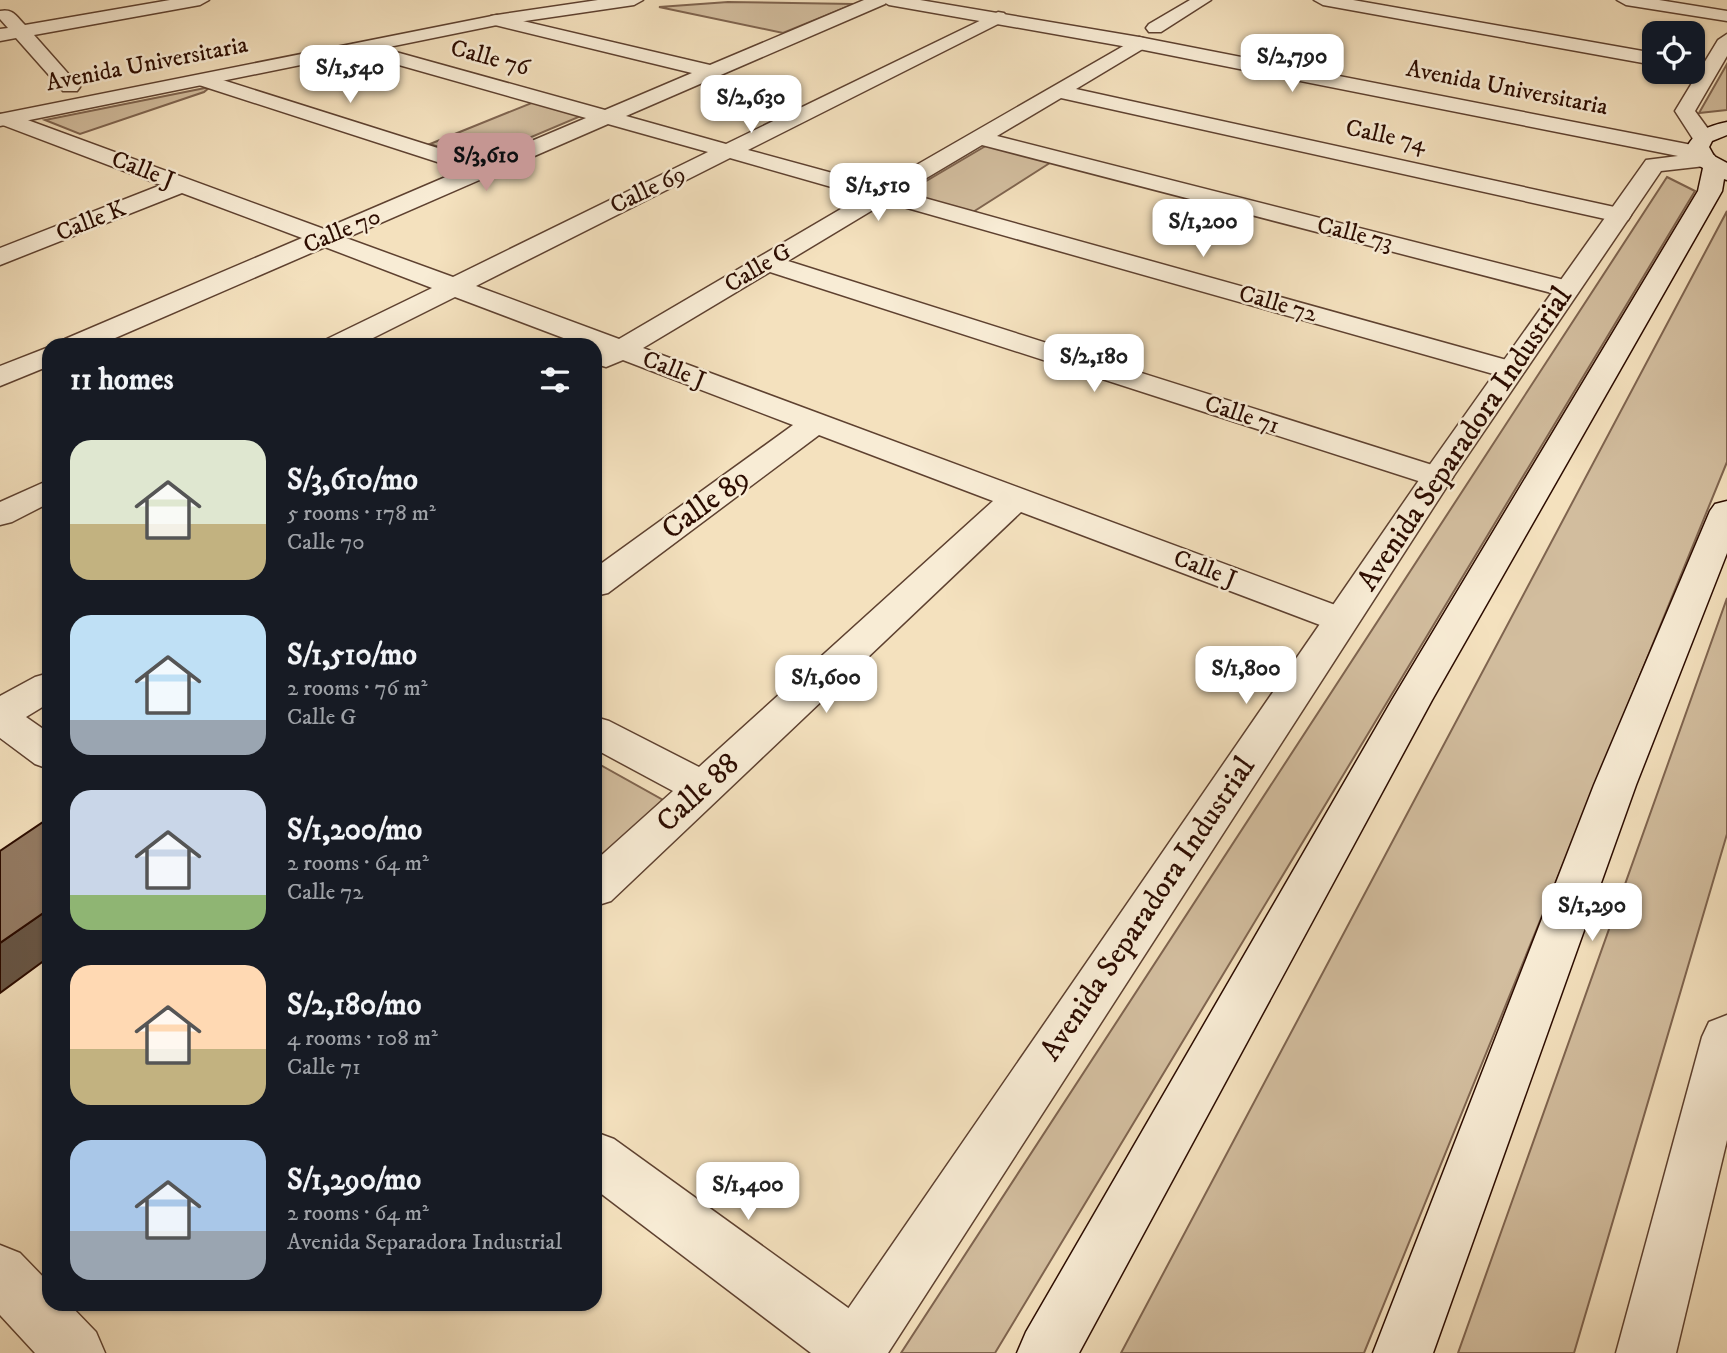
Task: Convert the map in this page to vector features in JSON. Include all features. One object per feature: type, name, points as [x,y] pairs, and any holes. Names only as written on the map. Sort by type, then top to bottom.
[{"type":"street","points":[[0,35],[158,3],[200,0]]},
{"type":"street","name":"Avenida Universitaria","points":[[4,120],[497,20],[634,0]]},
{"type":"street","name":"Calle 70","points":[[91,338],[879,0]]},
{"type":"street","name":"Avenida Universitaria","points":[[889,0],[1000,9],[1147,35],[1714,146]]},
{"type":"street","name":"Calle G","points":[[602,361],[1059,91],[1202,0]]},
{"type":"street","points":[[1323,0],[1642,58]]},
{"type":"street","points":[[1376,0],[1642,46]]},
{"type":"street","points":[[1626,0],[1727,16]]},
{"type":"street","points":[[0,8],[69,87]]},
{"type":"street","name":"Calle 69","points":[[351,338],[728,151],[1000,9]]},
{"type":"street","points":[[497,20],[713,72]]},
{"type":"street","points":[[1047,1353],[1412,700],[1710,191],[1714,146],[1685,111],[1707,65],[1727,40]]},
{"type":"street","name":"Calle 76","points":[[360,48],[728,151]]},
{"type":"street","name":"Avenida Universitaria","points":[[46,91],[220,56]]},
{"type":"street","points":[[203,80],[484,170]]},
{"type":"street","name":"Calle 74","points":[[1059,91],[1619,215]]},
{"type":"street","name":"Calle J","points":[[4,120],[588,338]]},
{"type":"street","name":"Calle 73","points":[[979,138],[1567,289]]},
{"type":"street","name":"Avenida Separadora Industrial","points":[[854,1351],[1437,477],[1654,165],[1714,146]]},
{"type":"street","name":"Calle 72","points":[[728,151],[1511,370]]},
{"type":"street","name":"Calle K","points":[[1,256],[182,185]]},
{"type":"street","name":"Calle 71","points":[[766,263],[1437,477]]},
{"type":"street","name":"Calle J","points":[[602,343],[1341,620]]},
{"type":"street","points":[[0,377],[42,359]]},
{"type":"street","name":"Calle 89","points":[[602,580],[816,423]]},
{"type":"street","points":[[0,515],[42,494]]},
{"type":"street","name":"Calle 88","points":[[602,882],[1016,498]]},
{"type":"street","points":[[1403,1353],[1615,785],[1727,511]]},
{"type":"street","points":[[42,689],[0,716],[42,749]]},
{"type":"street","points":[[602,734],[703,788]]},
{"type":"street","points":[[1646,1353],[1727,1037]]},
{"type":"street","points":[[602,1162],[854,1351]]},
{"type":"street","points":[[0,1273],[75,1353]]},
{"type":"shaded area","points":[[728,2],[854,4],[783,33],[659,7]]},
{"type":"shaded area","points":[[1727,64],[1727,110],[1699,113]]},
{"type":"shaded area","points":[[210,87],[204,92],[80,134],[45,120]]},
{"type":"shaded area","points":[[534,102],[581,116],[477,160],[430,144]]},
{"type":"shaded area","points":[[989,144],[1053,161],[973,212],[906,193]]},
{"type":"shaded area","points":[[1667,177],[1695,191],[995,1353],[901,1353]]},
{"type":"shaded area","points":[[1727,211],[1727,462],[1364,1353],[1121,1353]]},
{"type":"shaded area","points":[[1727,598],[1727,834],[1574,1353],[1458,1353]]},
{"type":"shaded area","points":[[602,766],[663,800],[602,856]]},
{"type":"building","points":[[42,823],[42,914],[0,943],[0,851]]}]
